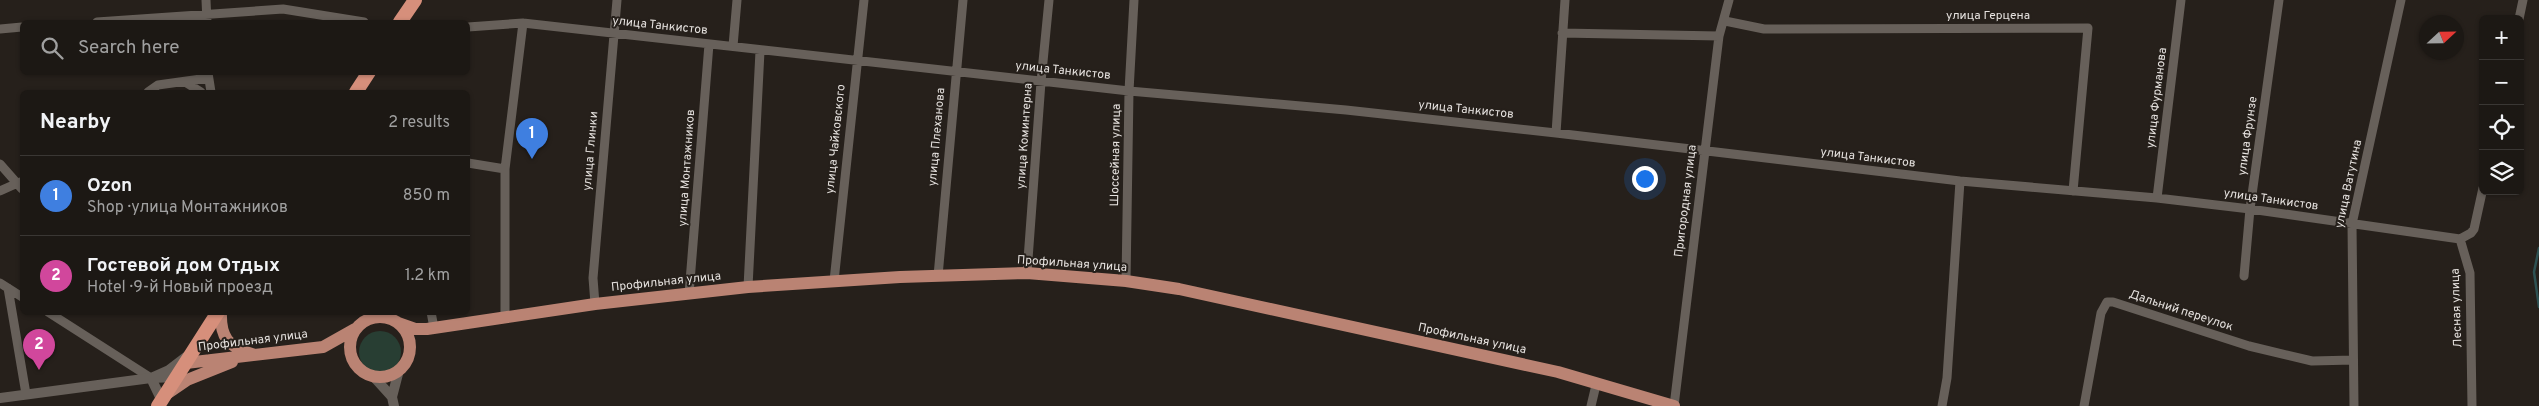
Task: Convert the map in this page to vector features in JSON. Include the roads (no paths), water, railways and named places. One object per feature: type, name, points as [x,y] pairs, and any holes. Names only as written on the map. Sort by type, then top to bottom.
[{"type":"highway","points":[[401,20],[415,0]]},
{"type":"highway","points":[[357,90],[367,75]]},
{"type":"highway","points":[[162,401],[217,315]]},
{"type":"main road","name":"Профильная улица","points":[[398,323],[415,328],[430,328],[595,304],[748,287],[834,281],[1028,273],[1126,281],[1179,289],[1558,372],[1674,406]]},
{"type":"main road","points":[[219,315],[225,340],[239,350],[254,354]]},
{"type":"main road","points":[[323,346],[356,329],[366,319],[376,316],[385,317],[398,323],[408,334],[410,350]]},
{"type":"main road","points":[[323,346],[336,349],[353,361],[358,368],[373,376],[384,377],[399,370],[406,362],[418,336],[430,328]]},
{"type":"main road","points":[[353,361],[350,342],[356,329]]},
{"type":"main road","name":"Профильная улица","points":[[189,357],[254,354],[323,346]]},
{"type":"main road","points":[[162,401],[198,375],[254,354]]},
{"type":"street","points":[[206,0],[207,19]]},
{"type":"street","name":"улица Глинки","points":[[595,304],[593,278],[617,0]]},
{"type":"street","points":[[734,46],[737,0]]},
{"type":"street","name":"улица Чайковского","points":[[834,281],[864,0]]},
{"type":"street","name":"улица Плеханова","points":[[938,276],[963,0]]},
{"type":"street","name":"улица Коминтерна","points":[[1028,273],[1041,82],[1049,0]]},
{"type":"street","name":"Шоссейная улица","points":[[1126,281],[1129,92],[1134,0]]},
{"type":"street","points":[[1556,133],[1564,0]]},
{"type":"street","name":"Пригородная улица","points":[[1674,406],[1719,36],[1725,21],[1728,0]]},
{"type":"street","name":"улица Фурманова","points":[[2157,198],[2181,0]]},
{"type":"street","name":"улица Фрунзе","points":[[2244,276],[2250,208],[2279,0]]},
{"type":"street","name":"улица Ватутина","points":[[2354,406],[2352,224],[2401,0]]},
{"type":"street","points":[[2520,15],[2523,0]]},
{"type":"street","points":[[170,20],[207,19],[283,9],[352,20]]},
{"type":"street","name":"улица Герцена","points":[[1725,21],[1764,29],[2088,28],[2073,191]]},
{"type":"street","points":[[504,318],[505,169],[523,23]]},
{"type":"street","name":"улица Танкистов","points":[[470,27],[523,23],[1129,92],[1346,110],[1960,181],[2250,208],[2460,239]]},
{"type":"street","points":[[0,29],[20,27]]},
{"type":"street","points":[[1562,33],[1719,36]]},
{"type":"street","name":"улица Монтажников","points":[[689,294],[709,44]]},
{"type":"street","points":[[748,287],[760,50]]},
{"type":"street","points":[[151,90],[158,85],[185,82],[208,75],[211,90]]},
{"type":"street","points":[[185,82],[197,90]]},
{"type":"street","points":[[470,163],[505,169]]},
{"type":"street","points":[[0,164],[20,183]]},
{"type":"street","points":[[1942,406],[1947,378],[1960,181]]},
{"type":"street","points":[[0,191],[20,184]]},
{"type":"street","points":[[2460,239],[2474,229],[2481,195]]},
{"type":"street","name":"Лесная улица","points":[[2460,239],[2470,273],[2472,406]]},
{"type":"street","points":[[4,285],[20,296]]},
{"type":"street","points":[[4,285],[26,394]]},
{"type":"street","name":"Дальний переулок","points":[[2084,406],[2101,313],[2107,302],[2113,302],[2249,346],[2312,361],[2353,360]]},
{"type":"street","points":[[53,315],[151,378],[162,401]]},
{"type":"street","points":[[430,328],[431,315]]},
{"type":"street","points":[[151,378],[189,357]]},
{"type":"street","points":[[393,402],[399,370]]},
{"type":"street","points":[[373,376],[393,402]]},
{"type":"street","points":[[0,398],[151,378],[176,377]]},
{"type":"street","points":[[1591,406],[1596,384]]},
{"type":"waterway","points":[[2539,248],[2534,272],[2539,307]]},
{"type":"place","name":"Ozon","points":[[532,159]]},
{"type":"place","name":"Гостевой дом Отдых","points":[[39,370]]}]
